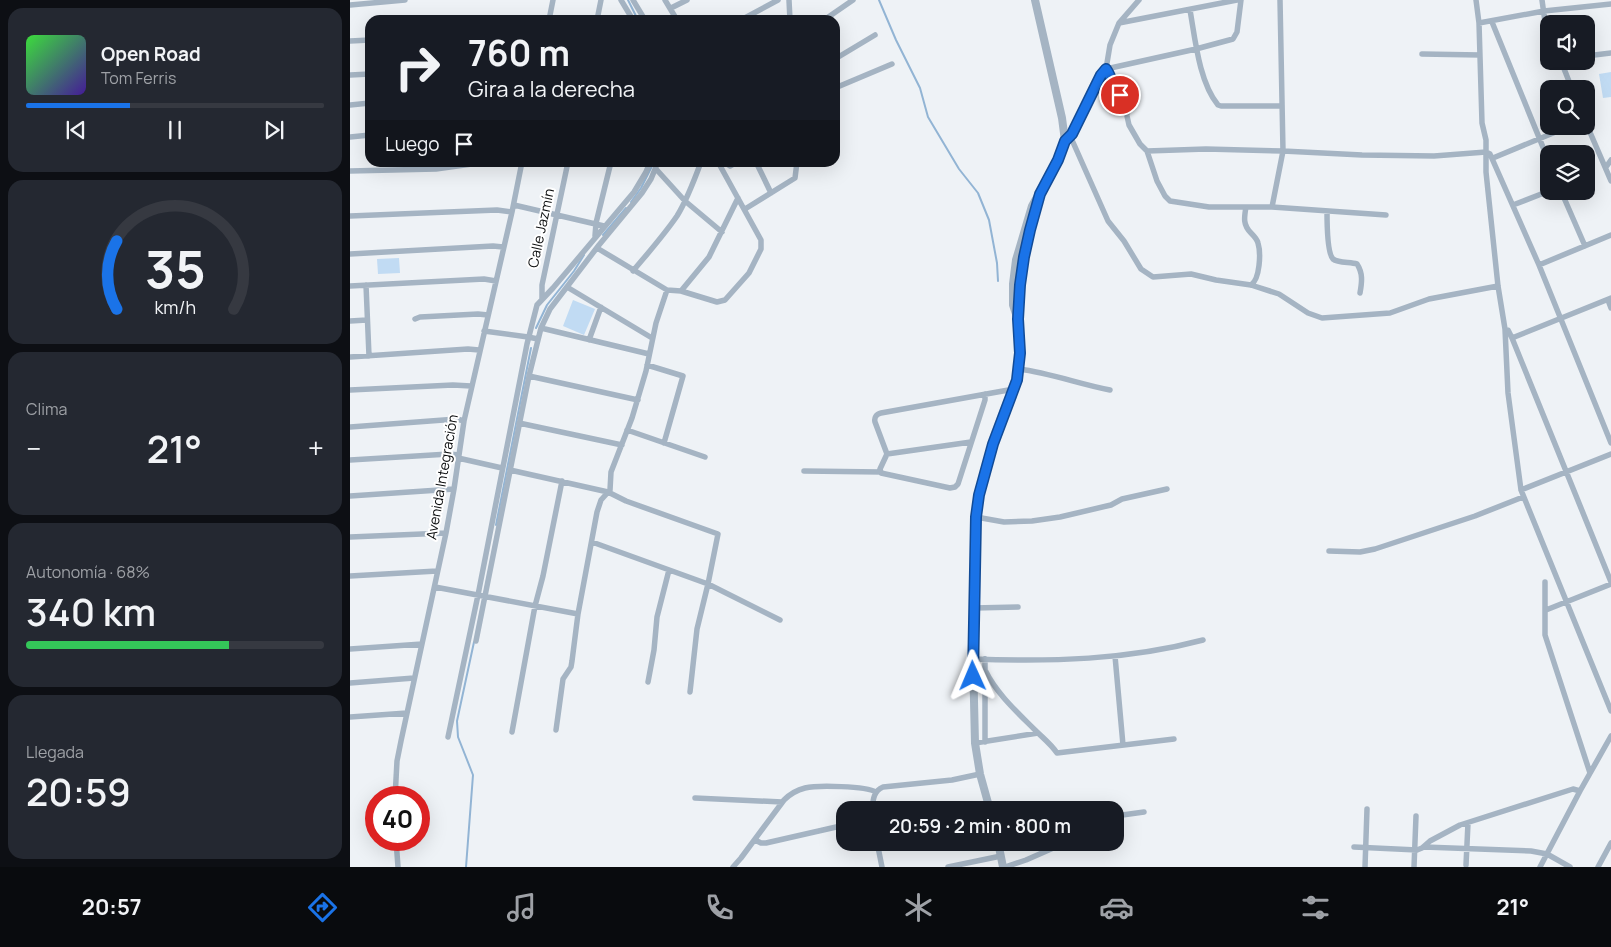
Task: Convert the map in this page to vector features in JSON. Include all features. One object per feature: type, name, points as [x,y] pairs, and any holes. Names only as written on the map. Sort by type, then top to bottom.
[{"type":"street","points":[[350,5],[405,0]]},
{"type":"street","points":[[550,15],[553,0]]},
{"type":"street","points":[[598,15],[600,0]]},
{"type":"street","points":[[621,0],[630,15]]},
{"type":"street","points":[[633,0],[642,15]]},
{"type":"street","points":[[665,0],[674,15]]},
{"type":"street","points":[[670,8],[686,0]]},
{"type":"street","points":[[751,15],[778,0]]},
{"type":"street","points":[[789,0],[790,15]]},
{"type":"street","points":[[831,15],[853,0]]},
{"type":"street","points":[[1035,0],[1067,139]]},
{"type":"street","points":[[988,801],[980,774],[975,743],[973,659],[976,517],[979,495],[988,460],[1014,389],[1019,369],[1018,319],[1024,257],[1040,194],[1067,139],[1072,134],[1101,75],[1106,69],[1110,45],[1119,23],[1139,0]]},
{"type":"street","points":[[1203,7],[1206,0]]},
{"type":"street","points":[[1119,23],[1237,0]]},
{"type":"street","points":[[1106,69],[1196,49],[1231,39],[1236,36],[1241,0]]},
{"type":"street","points":[[1272,207],[1282,151],[1280,0]]},
{"type":"street","points":[[1476,0],[1479,23],[1482,122],[1486,140],[1486,172],[1498,286],[1505,329],[1508,393],[1521,490],[1611,711]]},
{"type":"street","points":[[1542,0],[1544,15]]},
{"type":"street","points":[[1479,23],[1544,11],[1611,4]]},
{"type":"street","points":[[1190,10],[1196,49],[1204,76],[1218,105],[1281,106]]},
{"type":"street","points":[[1492,22],[1542,145]]},
{"type":"street","points":[[840,57],[875,35]]},
{"type":"street","points":[[350,42],[365,40]]},
{"type":"street","points":[[1595,55],[1611,53]]},
{"type":"street","points":[[1422,54],[1480,56]]},
{"type":"street","points":[[840,86],[892,64]]},
{"type":"street","points":[[1106,69],[1117,92],[1124,96],[1126,100],[1129,124],[1146,151],[1157,181],[1170,201],[1209,207],[1272,207],[1386,215]]},
{"type":"street","points":[[350,75],[365,74]]},
{"type":"street","points":[[350,105],[365,104]]},
{"type":"street","points":[[1493,158],[1549,135]]},
{"type":"street","points":[[1591,135],[1611,181]]},
{"type":"street","points":[[350,137],[365,136]]},
{"type":"street","points":[[1067,139],[1072,140],[1108,221],[1145,272],[1153,277],[1191,274],[1251,285],[1278,294],[1308,313],[1322,318],[1390,313],[1429,299],[1498,286]]},
{"type":"street","points":[[1146,151],[1206,149],[1362,155],[1434,156],[1486,152],[1490,154],[1539,265],[1611,443]]},
{"type":"street","points":[[1606,168],[1611,160]]},
{"type":"street","points":[[350,171],[418,167]]},
{"type":"street","name":"Avenida Integración","points":[[396,786],[397,762],[446,533],[471,386],[521,167]]},
{"type":"street","name":"Calle Jazmín","points":[[542,298],[542,285],[567,167]]},
{"type":"street","points":[[610,167],[596,224],[595,240],[598,246],[633,271],[667,290],[681,291],[720,302],[727,298],[749,273],[761,249],[761,240],[721,167]]},
{"type":"street","points":[[448,737],[478,595],[528,337],[537,304],[553,288],[634,192],[648,167]]},
{"type":"street","points":[[633,271],[666,232],[685,201],[699,167]]},
{"type":"street","points":[[758,167],[771,193]]},
{"type":"street","points":[[745,210],[795,178],[796,167]]},
{"type":"street","points":[[476,640],[529,376],[540,328],[550,309],[598,246],[642,193],[656,169],[685,201],[722,232]]},
{"type":"street","points":[[1513,205],[1540,195]]},
{"type":"street","points":[[681,291],[708,257],[738,198]]},
{"type":"street","points":[[1566,200],[1585,246]]},
{"type":"street","points":[[1246,207],[1244,220],[1247,228],[1258,243],[1259,252],[1258,274],[1256,282],[1251,285]]},
{"type":"street","points":[[350,216],[513,208],[557,215],[604,226]]},
{"type":"street","points":[[1327,211],[1332,258],[1357,264],[1361,269],[1362,278],[1360,293]]},
{"type":"street","points":[[1539,265],[1611,235]]},
{"type":"street","points":[[350,254],[503,247]]},
{"type":"street","points":[[350,286],[484,279],[496,281]]},
{"type":"street","points":[[366,285],[369,356]]},
{"type":"street","points":[[567,287],[652,338]]},
{"type":"street","points":[[556,730],[562,679],[571,667],[578,614],[597,512],[601,500],[610,487],[611,472],[638,400],[652,338],[667,290]]},
{"type":"street","points":[[1512,338],[1609,299],[1611,308]]},
{"type":"street","points":[[589,340],[601,307]]},
{"type":"street","points":[[415,319],[420,317],[488,315]]},
{"type":"street","points":[[350,321],[367,320]]},
{"type":"street","points":[[540,328],[649,354]]},
{"type":"street","points":[[1505,329],[1509,331],[1512,338],[1611,583],[1546,610]]},
{"type":"street","points":[[484,331],[538,339]]},
{"type":"street","points":[[350,357],[468,349],[479,350]]},
{"type":"street","points":[[647,365],[683,376],[664,443]]},
{"type":"street","points":[[1019,369],[1040,372],[1110,390]]},
{"type":"street","points":[[529,376],[638,400]]},
{"type":"street","points":[[350,390],[453,385],[471,386]]},
{"type":"street","points":[[881,472],[880,469],[887,454],[875,422],[877,415],[1014,389]]},
{"type":"street","points":[[804,471],[881,472],[883,475],[954,488],[958,484],[985,400],[985,394]]},
{"type":"street","points":[[350,427],[464,421]]},
{"type":"street","points":[[519,423],[622,445]]},
{"type":"street","points":[[628,430],[705,457]]},
{"type":"street","points":[[887,454],[971,442]]},
{"type":"street","points":[[1521,490],[1611,454]]},
{"type":"street","points":[[350,460],[430,455],[458,456],[502,468]]},
{"type":"street","points":[[510,470],[608,492],[626,501],[718,534],[697,629],[690,692]]},
{"type":"street","points":[[512,732],[535,606],[545,568],[562,481]]},
{"type":"street","points":[[976,517],[1004,522],[1060,517],[1111,505],[1122,499],[1167,489]]},
{"type":"street","points":[[350,496],[454,490]]},
{"type":"street","points":[[1329,551],[1360,552],[1375,549],[1475,516],[1523,497]]},
{"type":"street","points":[[350,537],[446,533]]},
{"type":"street","points":[[592,542],[708,584],[780,620]]},
{"type":"street","points":[[648,682],[654,650],[657,617],[669,570]]},
{"type":"street","points":[[350,576],[437,571]]},
{"type":"street","points":[[1546,582],[1545,634],[1590,773]]},
{"type":"street","points":[[435,587],[578,614]]},
{"type":"street","points":[[974,608],[1018,607]]},
{"type":"street","points":[[973,659],[1064,660],[1115,656],[1184,645],[1203,640]]},
{"type":"street","points":[[350,649],[422,644]]},
{"type":"street","points":[[1115,656],[1123,745]]},
{"type":"street","points":[[985,659],[985,742]]},
{"type":"street","points":[[985,670],[992,684],[1008,704],[1057,753],[1174,739]]},
{"type":"street","points":[[350,683],[414,678]]},
{"type":"street","points":[[350,717],[407,713]]},
{"type":"street","points":[[975,743],[1038,733]]},
{"type":"street","points":[[1540,867],[1580,790],[1611,736]]},
{"type":"street","points":[[874,801],[876,792],[883,787],[952,780],[980,774]]},
{"type":"street","points":[[733,867],[782,802],[793,793],[811,787],[867,788],[876,792]]},
{"type":"street","points":[[1424,847],[1430,841],[1460,825],[1573,789],[1580,790]]},
{"type":"street","points":[[695,798],[782,802]]},
{"type":"street","points":[[1365,867],[1367,809]]},
{"type":"street","points":[[1124,815],[1144,812]]},
{"type":"street","points":[[1414,867],[1416,816]]},
{"type":"street","points":[[1466,865],[1468,824]]},
{"type":"street","points":[[755,840],[766,843],[836,827]]},
{"type":"street","points":[[1598,867],[1611,843]]},
{"type":"street","points":[[1354,847],[1415,850],[1424,847],[1531,851],[1546,854],[1570,867]]},
{"type":"street","points":[[397,851],[398,867]]},
{"type":"street","points":[[879,851],[882,867]]},
{"type":"street","points":[[1000,851],[1004,867],[1046,851]]},
{"type":"street","points":[[948,867],[1001,856]]},
{"type":"shaded area","points":[[1611,72],[1611,97],[1603,98],[1599,74]]},
{"type":"shaded area","points":[[399,258],[400,273],[378,274],[377,259]]},
{"type":"shaded area","points":[[573,300],[595,309],[584,335],[563,326]]},
{"type":"waterway","points":[[628,0],[636,15]]},
{"type":"waterway","points":[[879,0],[920,88],[928,117],[959,169],[978,193],[989,220],[997,263],[998,281]]},
{"type":"waterway","points":[[631,202],[641,188],[652,167]]},
{"type":"waterway","points":[[603,235],[626,208]]},
{"type":"waterway","points":[[536,328],[547,305],[584,255]]},
{"type":"waterway","points":[[496,525],[531,348]]},
{"type":"waterway","points":[[466,867],[473,775],[458,737],[457,721],[474,642]]},
{"type":"route","points":[[973,676],[977,506],[988,460],[1017,380],[1020,353],[1018,319],[1020,285],[1030,230],[1040,194],[1050,172],[1058,160],[1065,141],[1072,134],[1101,75],[1106,69],[1120,95]]}]
